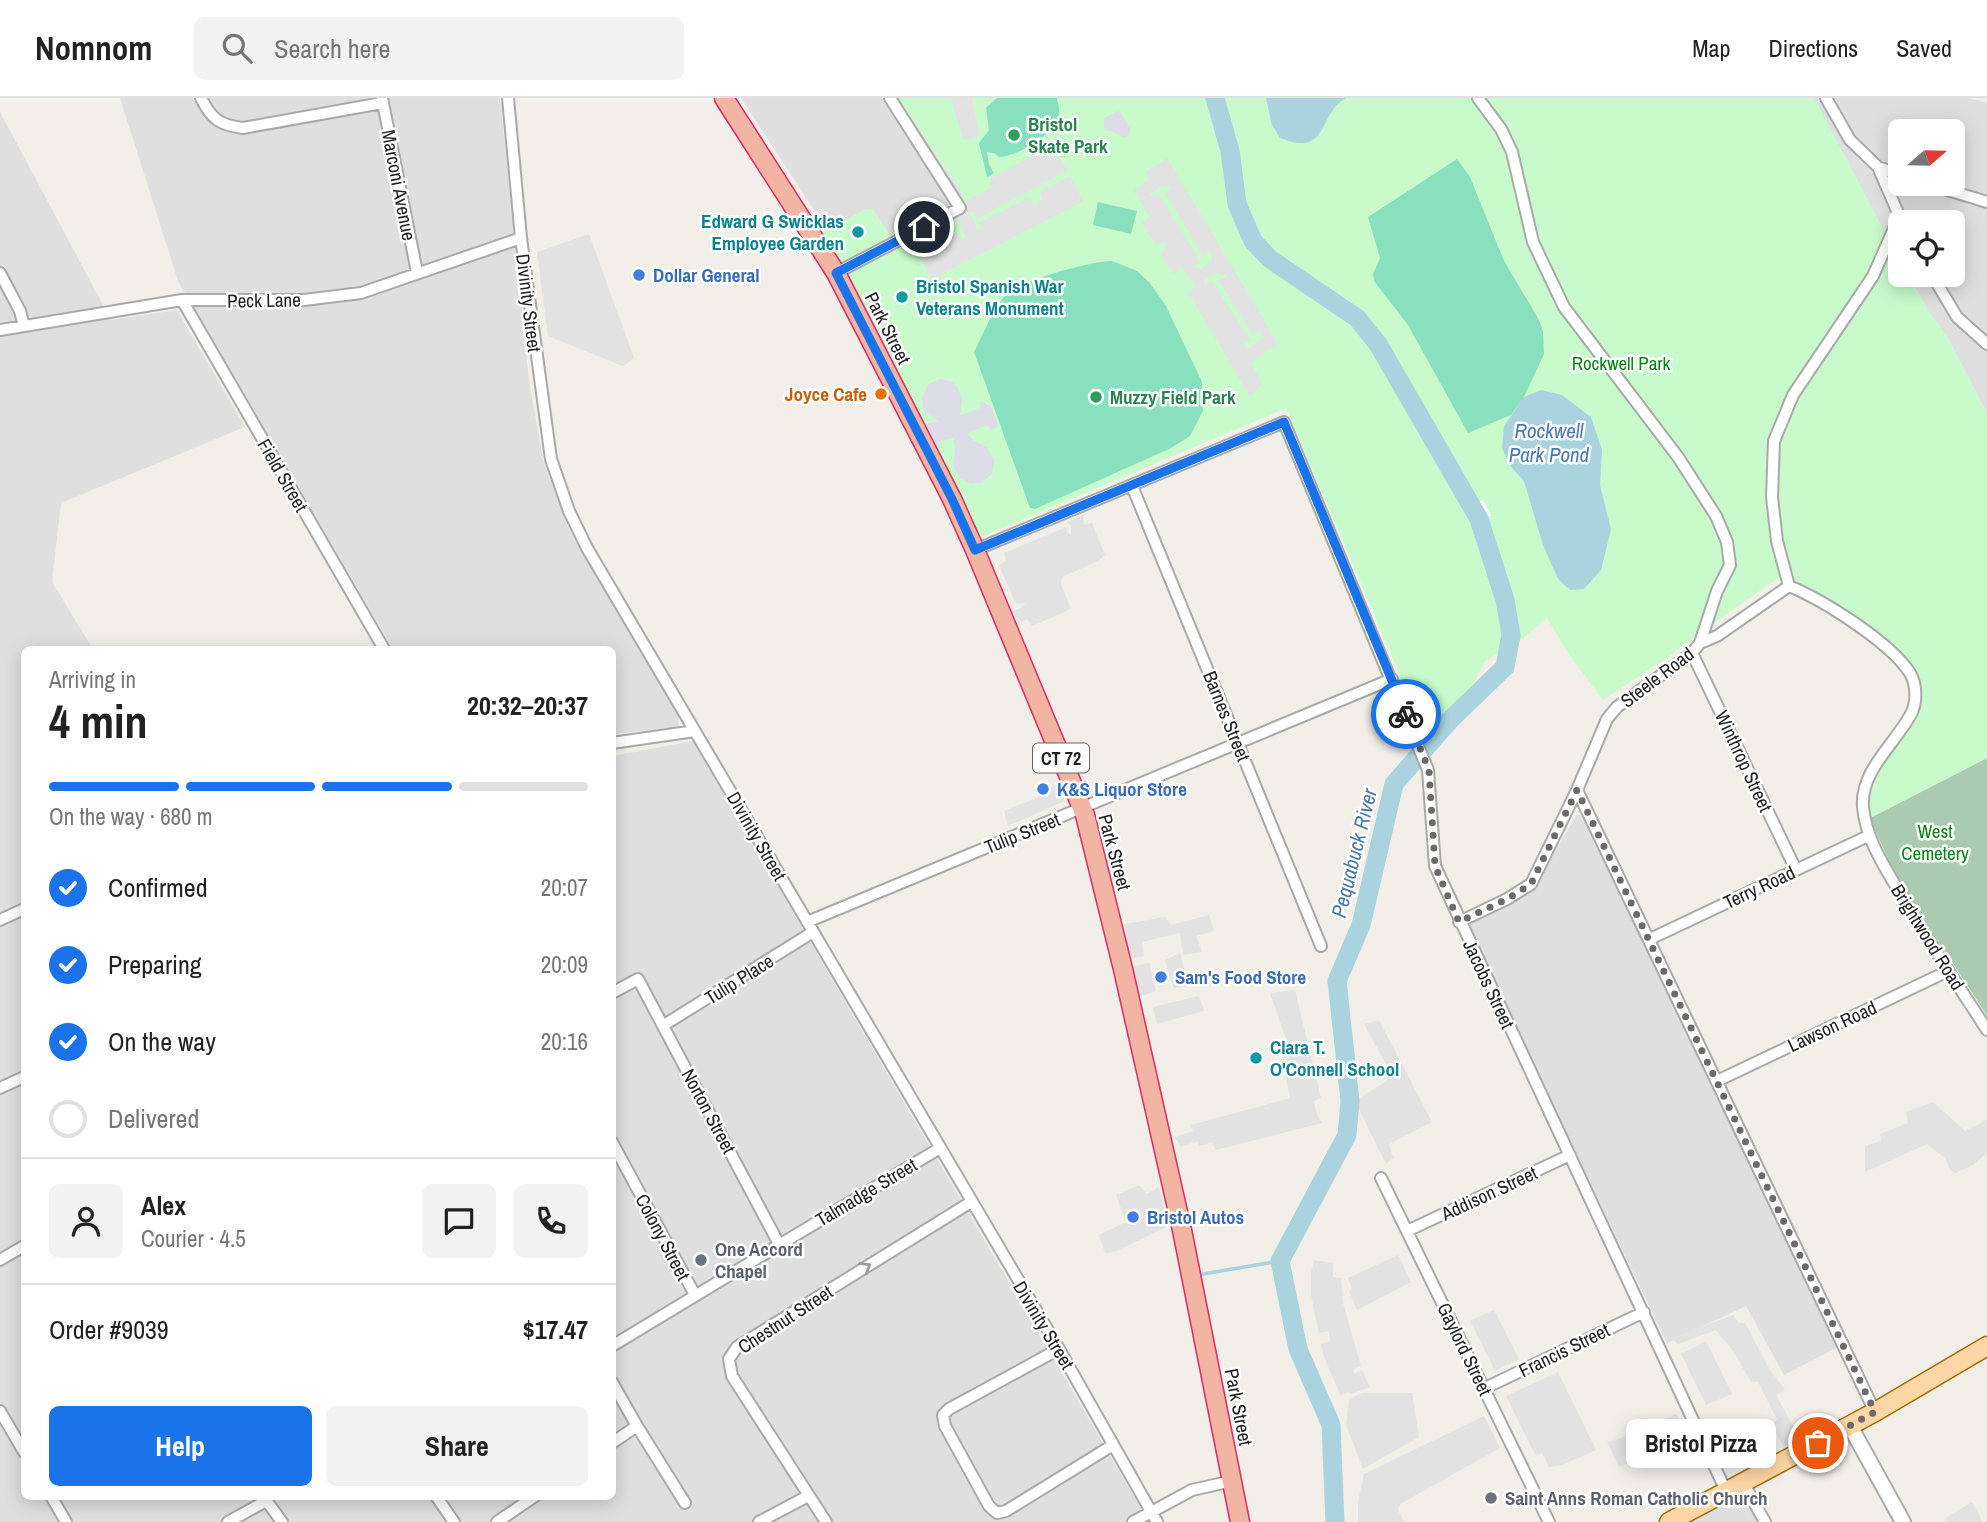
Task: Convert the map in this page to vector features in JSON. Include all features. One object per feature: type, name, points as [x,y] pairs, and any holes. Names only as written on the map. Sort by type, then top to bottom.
[{"type":"highway","name":"Park Street","points":[[723,98],[836,273],[952,499],[1082,808],[1120,957],[1182,1230],[1240,1522]]},
{"type":"main road","points":[[1669,1522],[1850,1426],[1987,1346]]},
{"type":"street","points":[[201,98],[213,117],[225,125],[243,128],[382,100]]},
{"type":"street","name":"Divinity Street","points":[[508,98],[521,238],[551,459],[569,510],[587,548],[1059,1349],[1154,1517]]},
{"type":"street","points":[[836,273],[960,208],[890,98]]},
{"type":"street","points":[[1478,98],[1501,129],[1511,152],[1532,242],[1564,307],[1678,457],[1716,516],[1727,542],[1730,565],[1717,591],[1700,643]]},
{"type":"street","points":[[1826,98],[1850,140],[1878,167],[1897,210]]},
{"type":"street","name":"Marconi Avenue","points":[[382,100],[417,272]]},
{"type":"street","points":[[1878,167],[1888,170]]},
{"type":"street","points":[[1965,195],[1987,202]]},
{"type":"street","name":"Peck Lane","points":[[0,330],[182,300],[304,300],[360,293],[521,238]]},
{"type":"street","points":[[1789,586],[1777,541],[1772,497],[1774,442],[1793,395],[1873,276],[1888,246]]},
{"type":"street","points":[[0,273],[20,311],[24,326]]},
{"type":"street","points":[[1940,287],[1957,317],[1987,344]]},
{"type":"street","name":"Field Street","points":[[182,300],[382,646]]},
{"type":"street","name":"Jacobs Street","points":[[1132,486],[1284,422],[1429,770],[1435,866],[1726,1491]]},
{"type":"street","points":[[975,550],[1132,486]]},
{"type":"street","name":"Barnes Street","points":[[1132,486],[1321,946]]},
{"type":"street","name":"Steele Road","points":[[1459,922],[1531,884],[1577,790],[1598,737],[1617,706],[1692,653],[1700,643],[1717,636],[1789,586]]},
{"type":"street","name":"Brightwood Road","points":[[1789,586],[1825,605],[1877,641],[1894,655],[1913,681],[1914,707],[1870,774],[1864,791],[1863,806],[1868,836],[1948,971],[1987,1030]]},
{"type":"street","name":"Winthrop Street","points":[[1692,653],[1796,870]]},
{"type":"street","name":"Tulip Street","points":[[810,927],[1082,808],[1392,679]]},
{"type":"street","points":[[616,742],[695,731]]},
{"type":"street","points":[[1577,790],[1875,1412]]},
{"type":"street","name":"Terry Road","points":[[1650,939],[1868,836]]},
{"type":"street","points":[[0,920],[21,910]]},
{"type":"street","name":"Tulip Place","points":[[664,1025],[810,927]]},
{"type":"street","name":"Lawson Road","points":[[1717,1081],[1948,971]]},
{"type":"street","name":"Norton Street","points":[[616,991],[638,979],[779,1244]]},
{"type":"street","points":[[0,1088],[21,1078]]},
{"type":"street","name":"Talmadge Street","points":[[616,1344],[940,1148]]},
{"type":"street","name":"Colony Street","points":[[616,1149],[695,1295]]},
{"type":"street","name":"Addison Street","points":[[1407,1231],[1570,1155]]},
{"type":"street","name":"Gaylord Street","points":[[1381,1178],[1549,1522]]},
{"type":"street","name":"Chestnut Street","points":[[826,1522],[733,1376],[729,1359],[737,1347],[971,1202]]},
{"type":"street","points":[[0,1260],[21,1248]]},
{"type":"street","name":"Francis Street","points":[[1485,1388],[1644,1312]]},
{"type":"street","points":[[1059,1349],[949,1409],[943,1415],[945,1426],[989,1506],[997,1513],[1006,1511],[1113,1445]]},
{"type":"street","points":[[616,1389],[685,1503]]},
{"type":"street","points":[[0,1410],[21,1447]]},
{"type":"street","points":[[616,1440],[637,1426]]},
{"type":"street","points":[[1850,1426],[1903,1522]]},
{"type":"street","points":[[1133,1522],[1154,1517],[1203,1486],[1232,1481]]},
{"type":"street","points":[[1743,1482],[1765,1522]]},
{"type":"street","points":[[759,1522],[808,1496]]},
{"type":"street","points":[[53,1500],[66,1522]]},
{"type":"street","points":[[228,1522],[261,1500]]},
{"type":"street","points":[[266,1500],[282,1522]]},
{"type":"street","points":[[439,1500],[454,1522]]},
{"type":"street","points":[[497,1522],[528,1500]]},
{"type":"shaded area","points":[[120,98],[500,98],[529,381],[543,459],[568,527],[678,712],[679,727],[616,734],[616,646],[391,646],[178,281]]},
{"type":"shaded area","points":[[741,98],[898,98],[963,195],[890,236],[873,209],[867,209],[827,230]]},
{"type":"shaded area","points":[[951,98],[972,98],[979,136],[963,140]]},
{"type":"shaded area","points":[[1814,98],[1969,98],[1987,103],[1987,414],[1948,338],[1915,287],[1965,287],[1965,210],[1888,210],[1888,239]]},
{"type":"shaded area","points":[[1119,111],[1130,128],[1129,135],[1124,138],[1104,130],[1104,118]]},
{"type":"shaded area","points":[[0,112],[111,320],[177,310],[245,427],[61,503],[52,582],[91,646],[21,646],[21,1500],[616,1500],[616,755],[693,741],[1149,1522],[0,1522]]},
{"type":"shaded area","points":[[1054,145],[1067,171],[976,219],[973,212],[970,212],[978,231],[982,230],[978,223],[1028,198],[1034,204],[1042,200],[1040,192],[1070,176],[1083,201],[931,280],[918,254],[959,233],[962,239],[966,239],[959,222],[953,221],[948,229],[918,243],[910,243],[905,233],[992,187],[990,179]]},
{"type":"shaded area","points":[[1167,158],[1274,337],[1277,345],[1251,362],[1262,385],[1250,396],[1188,292],[1195,287],[1184,270],[1180,269],[1173,274],[1160,253],[1166,249],[1164,242],[1155,244],[1142,223],[1149,216],[1133,190],[1149,179],[1145,172]],"holes":[[[1163,185],[1171,188],[1165,193],[1203,256],[1209,252],[1212,255],[1212,261],[1199,270],[1194,266],[1201,262],[1158,193],[1149,195]],[[1217,273],[1226,275],[1226,278],[1218,279],[1252,334],[1259,332],[1263,335],[1262,340],[1249,348],[1244,345],[1250,340],[1213,282],[1204,284],[1204,280]]]},
{"type":"shaded area","points":[[589,234],[634,358],[623,366],[548,336],[537,252]]},
{"type":"shaded area","points":[[940,379],[951,381],[958,388],[962,399],[960,415],[981,409],[980,401],[992,407],[998,426],[991,431],[987,425],[967,433],[973,440],[988,448],[994,460],[992,474],[981,483],[971,484],[960,478],[953,465],[953,438],[940,442],[937,447],[925,424],[939,421],[923,409],[922,398],[928,384]]},
{"type":"shaded area","points":[[1083,515],[1084,525],[1092,523],[1105,555],[1098,561],[1062,577],[1061,584],[1071,609],[1032,626],[1027,619],[1018,623],[1013,611],[1023,607],[1025,603],[1016,604],[999,565],[1006,561],[1004,553],[1066,527],[1068,534],[1071,534],[1071,526],[1067,522]]},
{"type":"shaded area","points":[[1060,783],[1065,801],[1008,826],[1004,811],[1046,794],[1047,789]]},
{"type":"shaded area","points":[[1577,814],[1584,817],[1838,1347],[1784,1375],[1746,1306],[1667,1343],[1467,926],[1530,893]]},
{"type":"shaded area","points":[[1209,915],[1214,931],[1196,936],[1202,952],[1183,955],[1180,933],[1142,942],[1144,956],[1129,959],[1125,924],[1165,917],[1171,925]]},
{"type":"shaded area","points":[[1180,953],[1188,986],[1174,988],[1165,960]]},
{"type":"shaded area","points":[[1149,963],[1156,991],[1138,997],[1133,966]]},
{"type":"shaded area","points":[[1295,990],[1321,1098],[1314,1101],[1322,1123],[1216,1150],[1212,1143],[1199,1146],[1198,1141],[1181,1147],[1175,1137],[1193,1131],[1191,1125],[1290,1098],[1280,1047],[1288,1044],[1270,993]]},
{"type":"shaded area","points":[[1199,996],[1204,1011],[1157,1024],[1153,1007]]},
{"type":"shaded area","points":[[1379,1020],[1432,1122],[1389,1144],[1393,1158],[1386,1164],[1355,1101],[1393,1077],[1364,1024]]},
{"type":"shaded area","points":[[1933,1102],[1965,1131],[1987,1120],[1987,1153],[1973,1165],[1955,1173],[1950,1170],[1945,1158],[1927,1144],[1865,1172],[1865,1146],[1881,1141],[1880,1134],[1908,1123],[1906,1112]]},
{"type":"shaded area","points":[[1137,1186],[1147,1194],[1159,1187],[1168,1226],[1117,1251],[1105,1253],[1099,1235],[1126,1222],[1116,1195]]},
{"type":"shaded area","points":[[1398,1255],[1411,1282],[1357,1310],[1349,1291],[1352,1288],[1348,1278]]},
{"type":"shaded area","points":[[1314,1260],[1333,1263],[1333,1277],[1341,1278],[1343,1303],[1361,1366],[1353,1370],[1355,1374],[1362,1370],[1370,1387],[1351,1394],[1349,1392],[1340,1395],[1323,1354],[1321,1344],[1331,1341],[1328,1331],[1319,1333],[1316,1320],[1311,1294]]},
{"type":"shaded area","points":[[1494,1310],[1519,1359],[1495,1371],[1470,1321]]},
{"type":"shaded area","points":[[1733,1315],[1739,1323],[1745,1323],[1770,1370],[1785,1389],[1776,1395],[1799,1437],[1784,1447],[1771,1426],[1777,1419],[1758,1382],[1751,1382],[1733,1351],[1716,1330],[1678,1344],[1671,1338]]},
{"type":"shaded area","points":[[1706,1341],[1732,1394],[1706,1405],[1681,1354]]},
{"type":"shaded area","points":[[1558,1372],[1596,1450],[1562,1465],[1549,1467],[1542,1453],[1535,1455],[1506,1396]]},
{"type":"shaded area","points":[[1362,1393],[1412,1393],[1419,1437],[1363,1469],[1346,1425],[1349,1399]]},
{"type":"shaded area","points":[[1676,1414],[1688,1434],[1619,1467],[1607,1442]]},
{"type":"shaded area","points":[[1484,1416],[1500,1448],[1400,1504],[1398,1510],[1404,1522],[1358,1522],[1358,1501],[1364,1474]]},
{"type":"shaded area","points":[[1734,1496],[1746,1500],[1758,1522],[1684,1522]]},
{"type":"shaded area","points":[[1972,1502],[1983,1522],[1946,1522],[1944,1519]]},
{"type":"green space","name":"Rockwell Park","points":[[898,98],[1814,98],[1888,239],[1888,287],[1915,287],[1948,338],[1987,414],[1987,758],[1870,818],[1870,795],[1878,771],[1916,713],[1921,695],[1917,674],[1893,647],[1842,606],[1778,578],[1667,658],[1603,700],[1570,656],[1547,618],[1525,637],[1485,661],[1458,714],[1428,732],[1417,715],[1286,408],[984,536],[977,535],[820,234],[867,209],[873,209],[890,236],[963,195]]},
{"type":"green space","name":"Bristol Skate Park","points":[[997,98],[1057,98],[1059,115],[1056,123],[1043,137],[1025,149],[999,157],[987,152],[994,173],[987,177],[979,143],[989,130],[986,108]]},
{"type":"green space","points":[[1457,159],[1470,177],[1504,261],[1538,318],[1543,331],[1544,354],[1524,397],[1511,415],[1468,433],[1408,325],[1374,281],[1373,274],[1380,258],[1368,217]]},
{"type":"green space","points":[[1098,202],[1137,211],[1131,234],[1093,225]]},
{"type":"green space","name":"Muzzy Field Park","points":[[1112,261],[1137,271],[1149,282],[1166,306],[1202,382],[1203,411],[1190,436],[1171,448],[1035,509],[1030,508],[974,352],[995,310],[1011,291],[1054,273]]},
{"type":"green space","name":"West Cemetery","points":[[1987,758],[1987,1016],[1894,870],[1870,818]]},
{"type":"water","points":[[1266,98],[1346,98],[1330,114],[1315,138],[1296,143],[1280,138],[1272,125]]},
{"type":"water","name":"Rockwell Park Pond","points":[[1541,390],[1562,395],[1591,417],[1602,450],[1600,485],[1611,529],[1601,570],[1584,589],[1570,590],[1558,579],[1543,545],[1524,481],[1512,468],[1502,449],[1504,426],[1524,397]]},
{"type":"pier","points":[[1483,500],[1491,515],[1471,525],[1463,510]]},
{"type":"waterway","name":"Pequabuck River","points":[[1215,98],[1230,151],[1237,204],[1253,241],[1270,259],[1357,318],[1378,344],[1479,519],[1505,600],[1511,635],[1505,667],[1450,720],[1394,784],[1361,925],[1337,981],[1350,1101],[1347,1135],[1280,1261],[1298,1349],[1331,1425],[1335,1522]]},
{"type":"waterway","points":[[1203,1274],[1280,1261]]},
{"type":"way so far","points":[[1406,714],[1429,770],[1435,866],[1459,922],[1531,884],[1577,790],[1875,1412],[1818,1443]]},
{"type":"place","name":"Bristol Skate Park","points":[[1014,135]]},
{"type":"place","name":"Edward G Swicklas Employee Garden","points":[[858,232]]},
{"type":"place","name":"Dollar General","points":[[639,275]]},
{"type":"place","name":"Bristol Spanish War Veterans Monument","points":[[902,297]]},
{"type":"place","name":"Joyce Cafe","points":[[881,394]]},
{"type":"place","name":"Muzzy Field Park","points":[[1096,397]]},
{"type":"place","name":"K&S Liquor Store","points":[[1043,789]]},
{"type":"place","name":"Sam's Food Store","points":[[1161,977]]},
{"type":"place","name":"Clara T. O'Connell School","points":[[1256,1058]]},
{"type":"place","name":"Bristol Autos","points":[[1133,1217]]},
{"type":"place","name":"One Accord Chapel","points":[[701,1260]]},
{"type":"place","name":"Bristol Pizza","points":[[1818,1443]]},
{"type":"place","name":"Saint Anns Roman Catholic Church","points":[[1491,1498]]},
{"type":"route","points":[[924,227],[836,273],[952,499],[975,550],[1284,422],[1406,714]]}]
